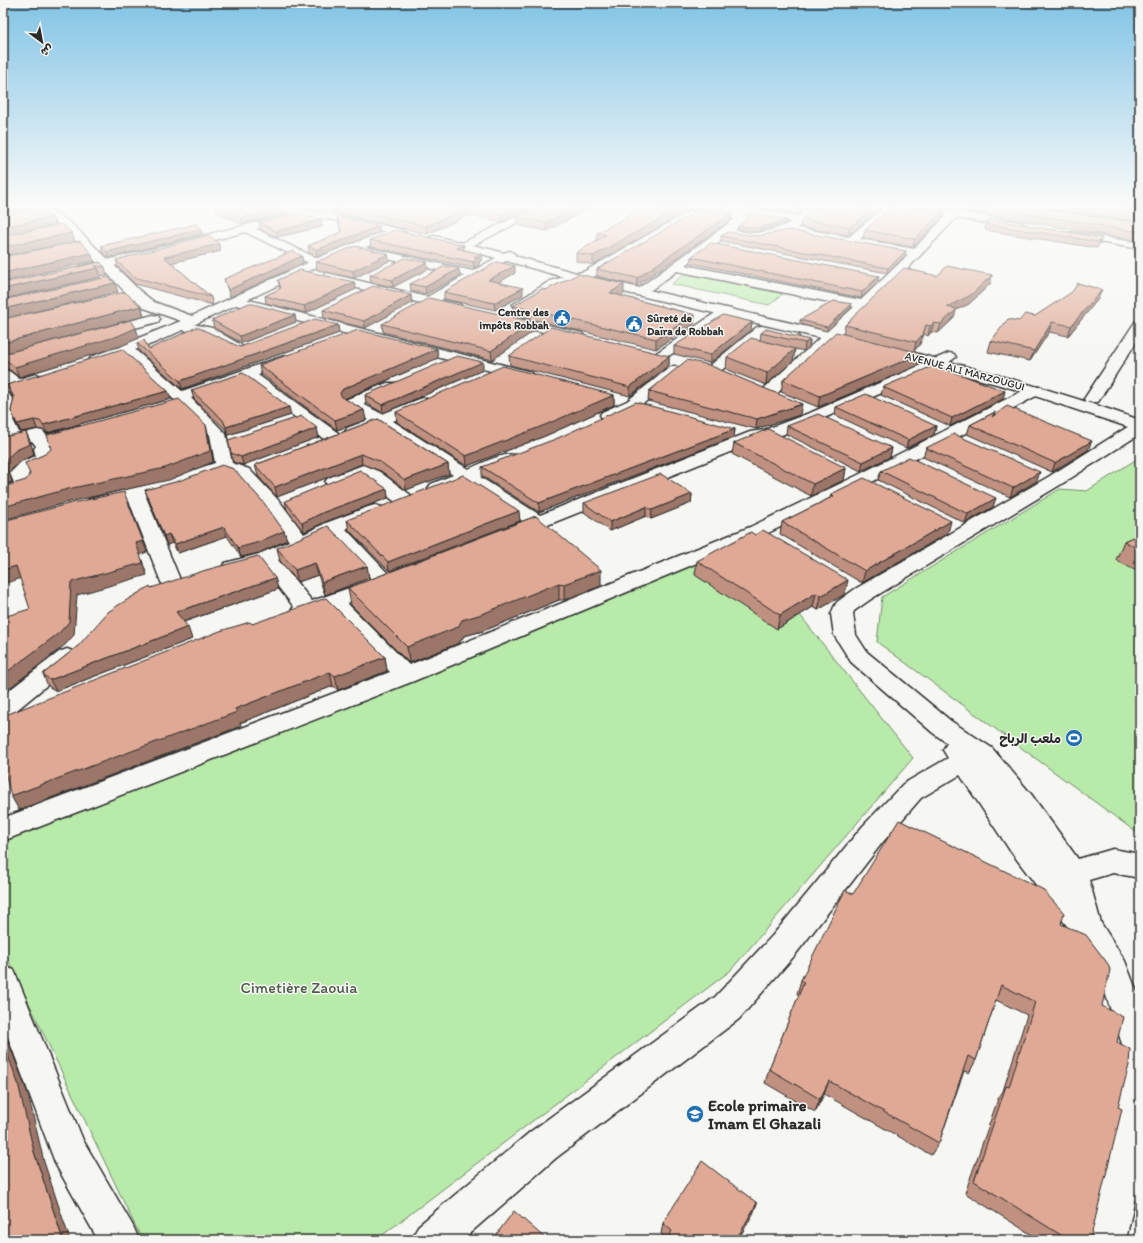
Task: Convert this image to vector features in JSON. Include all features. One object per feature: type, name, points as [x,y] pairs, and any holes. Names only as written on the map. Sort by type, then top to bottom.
[{"type":"street","points":[[72,272],[102,266]]},
{"type":"street","points":[[108,266],[155,313],[207,331],[241,350],[250,348]]},
{"type":"street","points":[[80,366],[127,350],[189,325],[309,266]]},
{"type":"street","points":[[384,270],[392,266]]},
{"type":"street","points":[[433,266],[474,274]]},
{"type":"street","points":[[410,312],[489,266]]},
{"type":"street","name":"AVENUE ALI MARZOUGUI","points":[[546,266],[726,312],[767,326],[830,338],[876,344],[944,360],[1092,399],[1140,417]]},
{"type":"street","points":[[592,340],[493,316],[559,282],[585,276],[602,266]]},
{"type":"street","points":[[782,400],[762,391],[808,359],[904,266]]},
{"type":"street","points":[[646,287],[677,267],[864,305]]},
{"type":"street","points":[[422,279],[442,268]]},
{"type":"street","points":[[300,271],[355,284],[371,282],[395,293],[467,310]]},
{"type":"street","points":[[747,281],[758,271]]},
{"type":"street","name":"AVENUE ALI MARZOUGUI","points":[[585,276],[646,287],[830,338]]},
{"type":"street","points":[[877,277],[891,280]]},
{"type":"street","points":[[106,282],[121,278]]},
{"type":"street","points":[[351,298],[371,282]]},
{"type":"street","points":[[395,293],[408,286]]},
{"type":"street","points":[[821,296],[832,287]]},
{"type":"street","points":[[120,298],[135,294]]},
{"type":"street","points":[[93,335],[155,313],[230,305],[312,320],[538,378]]},
{"type":"street","points":[[296,330],[330,309]]},
{"type":"street","points":[[659,356],[726,312]]},
{"type":"street","points":[[144,343],[155,313]]},
{"type":"street","points":[[712,371],[767,326]]},
{"type":"street","points":[[1092,399],[1140,326]]},
{"type":"street","points":[[339,340],[382,327]]},
{"type":"street","points":[[530,342],[549,329]]},
{"type":"street","points":[[746,343],[761,347]]},
{"type":"street","points":[[127,350],[183,399],[227,443],[224,466]]},
{"type":"street","points":[[593,422],[641,406],[684,362],[644,352]]},
{"type":"street","points":[[166,408],[183,399],[305,353]]},
{"type":"street","points":[[494,367],[512,354]]},
{"type":"street","points":[[792,355],[808,359]]},
{"type":"street","points":[[437,366],[458,357]]},
{"type":"street","points":[[495,539],[762,435],[825,419],[863,395],[944,360]]},
{"type":"street","name":"AVENUE ALI MARZOUGUI","points":[[944,360],[1036,390],[1140,427]]},
{"type":"street","points":[[482,378],[497,372],[494,367]]},
{"type":"street","points":[[3,374],[10,387],[52,374]]},
{"type":"street","points":[[248,374],[307,417],[328,442],[439,396]]},
{"type":"street","points":[[409,378],[352,403],[382,420],[539,522]]},
{"type":"street","points":[[3,830],[406,675],[757,531],[862,480],[1036,390]]},
{"type":"street","points":[[863,395],[883,404]]},
{"type":"street","points":[[3,397],[8,405],[6,420],[9,441],[37,435],[41,442],[45,459],[27,466],[19,473],[24,486],[3,492]]},
{"type":"street","points":[[611,398],[641,406]]},
{"type":"street","points":[[796,406],[825,419]]},
{"type":"street","points":[[285,424],[307,417]]},
{"type":"street","points":[[931,426],[972,444]]},
{"type":"street","points":[[41,442],[96,427]]},
{"type":"street","points":[[1106,1240],[1135,1115],[1140,1044],[1114,971],[1087,928],[1060,876],[973,758],[942,727],[859,657],[845,635],[842,614],[845,607],[863,594],[966,533],[1003,503],[1054,481],[1140,427]]},
{"type":"street","points":[[733,430],[762,435],[788,444]]},
{"type":"street","points":[[215,571],[266,558],[333,527],[468,476],[524,453]]},
{"type":"street","points":[[80,506],[136,495],[175,485],[224,466],[250,470],[281,504],[301,543]]},
{"type":"street","points":[[316,490],[363,470],[374,476],[405,500]]},
{"type":"street","points":[[842,470],[882,491]]},
{"type":"street","points":[[1034,472],[1054,481]]},
{"type":"street","points":[[136,495],[171,582]]},
{"type":"street","points":[[946,522],[966,533]]},
{"type":"street","points":[[287,617],[333,602],[393,579],[333,527]]},
{"type":"street","points":[[757,531],[777,543]]},
{"type":"street","points":[[266,558],[308,610]]},
{"type":"street","points":[[151,588],[193,576]]},
{"type":"street","points":[[843,582],[863,594]]},
{"type":"street","points":[[333,602],[406,675]]},
{"type":"street","points":[[3,723],[12,712],[79,646]]},
{"type":"street","points":[[432,1240],[543,1145],[727,1008],[784,945],[872,835],[912,791],[973,758]]},
{"type":"street","points":[[1060,876],[1113,861],[1140,866]]},
{"type":"street","points":[[3,982],[69,1152],[119,1240]]},
{"type":"green space","points":[[686,273],[783,294],[769,305],[671,284]]},
{"type":"green space","name":"ملعب الرباح","points":[[1140,457],[1140,835],[877,642],[882,597],[1060,489],[1087,491]]},
{"type":"green space","name":"Cimetière Zaouia","points":[[755,540],[796,610],[913,758],[730,971],[376,1240],[142,1240],[3,949],[3,836]]},
{"type":"building","points":[[3,266],[34,266],[3,273]]},
{"type":"building","points":[[81,266],[95,266],[98,268],[3,289],[3,283]]},
{"type":"building","points":[[122,266],[175,266],[211,297],[133,277]]},
{"type":"building","points":[[256,266],[280,266],[228,290],[224,279]]},
{"type":"building","points":[[332,266],[363,266],[353,271]]},
{"type":"building","points":[[389,266],[419,266],[392,280],[370,275]]},
{"type":"building","points":[[445,266],[459,269],[425,287],[410,284]]},
{"type":"building","points":[[490,266],[515,266],[488,280],[523,288],[494,303],[444,292]]},
{"type":"building","points":[[602,266],[655,266],[637,278],[597,269]]},
{"type":"building","points":[[735,266],[828,266],[879,276],[862,292]]},
{"type":"building","points":[[878,266],[890,266],[888,268]]},
{"type":"building","points":[[947,266],[992,275],[971,295],[947,307],[957,309],[941,324],[934,323],[930,326],[926,325],[923,334],[916,342],[845,325],[904,268],[937,276]]},
{"type":"building","points":[[300,270],[354,282],[304,306],[265,296],[281,288],[278,280]]},
{"type":"building","points":[[578,274],[624,284],[610,293],[695,315],[656,339],[513,306],[542,289],[546,290]]},
{"type":"building","points":[[108,277],[115,283],[3,309],[3,300]]},
{"type":"building","points":[[1078,283],[1102,290],[1071,326],[1052,322],[1034,351],[991,341],[1008,319],[1019,321],[1025,314],[1035,316],[1072,292]]},
{"type":"building","points":[[373,286],[411,295],[364,321],[323,310]]},
{"type":"building","points":[[125,292],[141,306],[3,343],[3,319]]},
{"type":"building","points":[[429,298],[534,322],[491,351],[382,324]]},
{"type":"building","points":[[834,301],[852,304],[827,327],[800,320]]},
{"type":"building","points":[[249,303],[295,315],[240,336],[212,320]]},
{"type":"building","points":[[723,315],[752,322],[710,355],[674,346]]},
{"type":"building","points":[[315,319],[338,325],[180,381],[137,343],[144,340],[149,349],[197,327],[240,347]]},
{"type":"building","points":[[131,320],[136,328],[118,336],[15,367],[3,359],[3,354]]},
{"type":"building","points":[[551,327],[669,356],[630,387],[509,356]]},
{"type":"building","points":[[766,329],[810,340],[805,343],[761,333]]},
{"type":"building","points":[[358,330],[437,349],[343,389],[340,393],[342,397],[364,410],[335,420],[259,365]]},
{"type":"building","points":[[836,332],[920,354],[820,396],[783,380]]},
{"type":"building","points":[[751,338],[795,349],[767,373],[727,357]]},
{"type":"building","points":[[122,349],[168,391],[43,425],[40,421],[34,420],[17,424],[11,411],[14,397],[7,385]]},
{"type":"building","points":[[457,356],[483,362],[382,405],[365,395]]},
{"type":"building","points":[[687,360],[709,365],[802,404],[757,419],[649,391]]},
{"type":"building","points":[[935,365],[1005,391],[952,418],[883,387]]},
{"type":"building","points":[[503,366],[614,395],[545,425],[466,456],[396,412]]},
{"type":"building","points":[[243,373],[289,407],[226,427],[223,420],[191,390]]},
{"type":"building","points":[[866,394],[936,426],[908,440],[836,407]]},
{"type":"building","points":[[179,399],[206,425],[210,451],[165,468],[68,489],[3,507],[3,487],[26,480],[30,474],[25,463],[45,454],[51,449],[47,435]]},
{"type":"building","points":[[636,402],[735,429],[539,503],[482,467],[558,438]]},
{"type":"building","points":[[1007,406],[1092,441],[1055,463],[970,425],[995,412],[992,417]]},
{"type":"building","points":[[818,414],[892,448],[863,462],[787,426]]},
{"type":"building","points":[[302,416],[317,428],[241,457],[231,453],[228,440]]},
{"type":"building","points":[[378,419],[448,464],[405,480],[379,461],[361,454],[275,487],[255,465]]},
{"type":"building","points":[[768,429],[846,468],[813,484],[734,443]]},
{"type":"building","points":[[26,432],[30,444],[16,450],[4,461],[7,471],[3,472],[3,437]]},
{"type":"building","points":[[954,434],[1040,472],[1013,488],[926,448]]},
{"type":"building","points":[[909,457],[996,498],[968,514],[881,471]]},
{"type":"building","points":[[222,465],[234,469],[264,503],[284,531],[256,543],[238,548],[224,527],[175,544],[169,534],[164,536],[145,490],[179,481]]},
{"type":"building","points":[[360,470],[387,489],[324,512],[302,523],[285,501]]},
{"type":"building","points":[[661,474],[692,494],[652,510],[646,507],[610,522],[584,503]]},
{"type":"building","points":[[463,475],[519,511],[388,562],[347,520]]},
{"type":"building","points":[[864,478],[951,521],[865,571],[782,522],[834,496],[831,494]]},
{"type":"building","points":[[124,492],[143,541],[136,543],[143,563],[71,582],[69,622],[59,633],[3,675],[3,617],[30,609],[16,566],[3,570],[3,521],[72,503]]},
{"type":"building","points":[[536,516],[601,570],[564,584],[559,583],[482,614],[462,620],[458,627],[407,647],[348,588]]},
{"type":"building","points":[[328,526],[367,566],[322,582],[315,563],[295,570],[277,548]]},
{"type":"building","points":[[763,530],[848,580],[821,596],[816,593],[780,615],[697,561],[751,532],[755,535]]},
{"type":"building","points":[[1140,534],[1140,550],[1124,541]]},
{"type":"building","points":[[258,556],[275,578],[176,612],[188,627],[50,680],[43,674],[78,646],[108,612],[150,586],[151,588],[206,570]]},
{"type":"building","points":[[326,598],[385,657],[335,676],[330,672],[235,709],[237,712],[11,796],[3,765],[3,716],[220,631],[250,622],[252,624]]},
{"type":"building","points":[[899,820],[1042,889],[1064,913],[1061,924],[1086,935],[1108,964],[1110,970],[1102,1006],[1123,1017],[1117,1042],[1130,1049],[1129,1065],[1118,1107],[1122,1109],[1090,1240],[1069,1240],[974,1181],[1006,1086],[1009,1087],[1035,1002],[1001,985],[976,1060],[968,1056],[939,1143],[829,1081],[820,1099],[769,1069],[804,982],[801,980],[845,890],[853,894]]},
{"type":"building","points":[[3,1042],[18,1083],[34,1152],[63,1240],[3,1240]]},
{"type":"building","points":[[702,1161],[757,1203],[736,1240],[667,1240],[672,1231],[663,1223]]},
{"type":"building","points":[[514,1211],[547,1240],[492,1240]]},
{"type":"place","name":"Centre des impôts Robbah","points":[[562,318]]},
{"type":"place","name":"Sûreté de Daïra de Robbah","points":[[634,324]]},
{"type":"place","name":"ملعب الرباح","points":[[1074,738]]},
{"type":"place","name":"Ecole primaire Imam El Ghazali","points":[[695,1114]]}]
